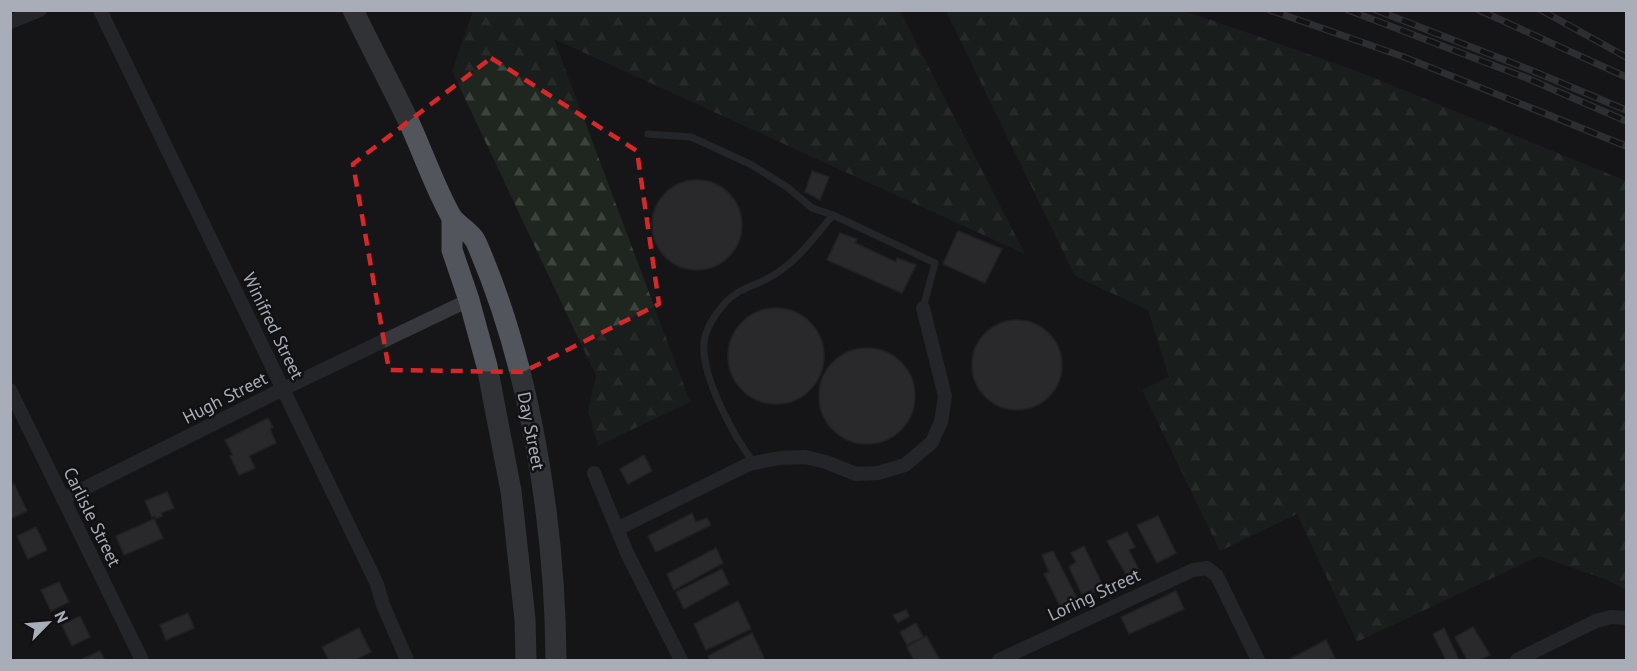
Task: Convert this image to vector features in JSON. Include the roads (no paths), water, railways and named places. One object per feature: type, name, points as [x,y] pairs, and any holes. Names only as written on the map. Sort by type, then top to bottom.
[{"type":"main road","name":"Day Street","points":[[352,10],[407,119],[452,218],[474,239],[495,290],[519,371],[536,453],[544,502],[556,617],[556,660]]},
{"type":"main road","name":"Day Street","points":[[452,218],[452,250],[469,300],[496,407],[512,491],[525,619],[526,660]]},
{"type":"street","points":[[10,22],[40,10]]},
{"type":"street","name":"Winifred Street","points":[[100,10],[377,584],[383,605],[407,660]]},
{"type":"street","name":"Hugh Street","points":[[63,499],[283,388],[469,300]]},
{"type":"street","points":[[617,529],[754,463],[780,458],[805,457],[826,462],[856,474],[878,473],[905,465],[932,442],[941,422],[945,396],[923,308]]},
{"type":"street","name":"Carlisle Street","points":[[10,390],[141,660]]},
{"type":"street","points":[[594,473],[617,529],[681,660]]},
{"type":"street","name":"Loring Street","points":[[999,660],[1183,574],[1207,568],[1217,576],[1258,660]]},
{"type":"street","points":[[1516,660],[1596,621],[1611,617],[1626,618]]},
{"type":"lane","points":[[648,134],[692,137],[750,165],[788,187],[812,208],[833,215],[935,262],[923,308]]},
{"type":"lane","points":[[754,463],[725,413],[706,371],[704,342],[714,316],[726,301],[742,289],[772,276],[797,257],[833,215]]},
{"type":"railway","points":[[1270,10],[1404,57],[1626,146]]},
{"type":"railway","points":[[1348,10],[1529,79],[1626,121]]},
{"type":"railway","points":[[1376,10],[1626,110]]},
{"type":"railway","points":[[1479,10],[1626,77]]},
{"type":"railway","points":[[1541,10],[1626,57]]}]
